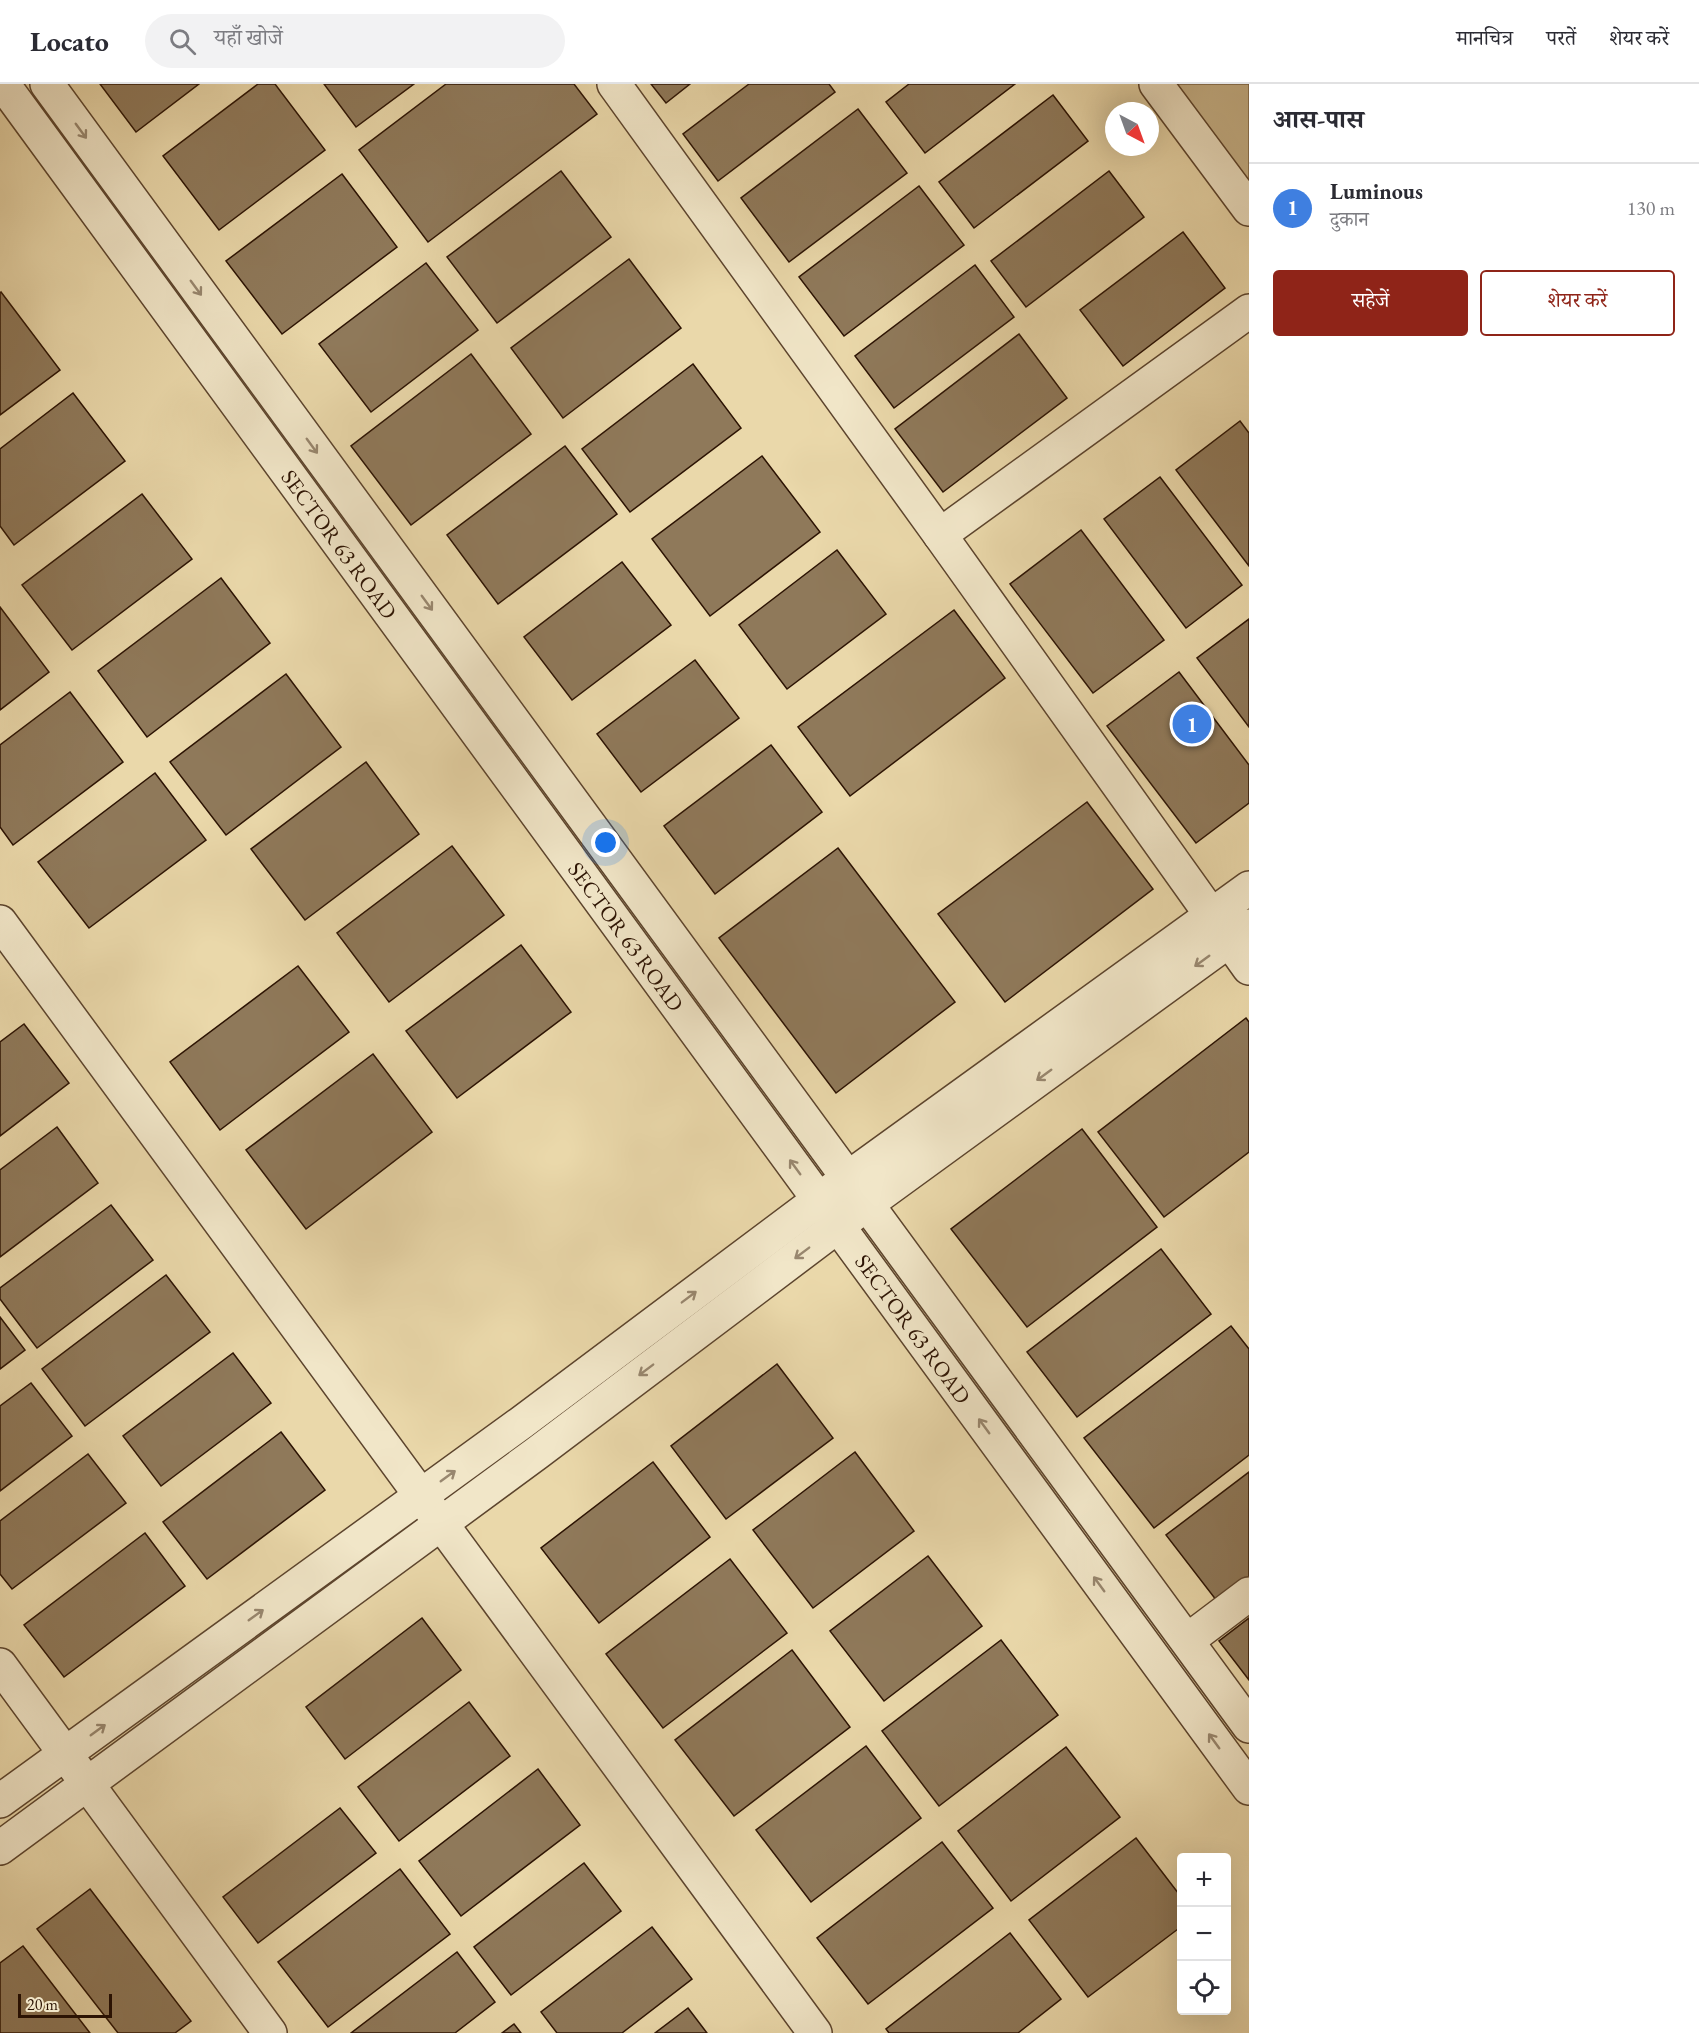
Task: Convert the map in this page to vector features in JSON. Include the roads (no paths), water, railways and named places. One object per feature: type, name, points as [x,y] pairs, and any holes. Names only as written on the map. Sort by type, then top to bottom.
[{"type":"street","name":"SECTOR 63 ROAD","points":[[3,84],[1249,1788]]},
{"type":"street","name":"SECTOR 63 ROAD","points":[[46,84],[1249,1726]]},
{"type":"street","points":[[614,84],[939,535],[1230,928],[1249,968]]},
{"type":"street","points":[[1156,84],[1249,209]]},
{"type":"street","points":[[939,535],[1249,311]]},
{"type":"street","points":[[0,1848],[441,1524],[1230,928],[1249,888]]},
{"type":"street","points":[[0,922],[815,2033]]},
{"type":"street","points":[[0,1801],[421,1496],[848,1178],[1230,928]]},
{"type":"street","points":[[1188,1640],[1249,1594]]},
{"type":"street","points":[[0,1665],[270,2033]]},
{"type":"place","name":"Luminous","points":[[1192,724]]}]
